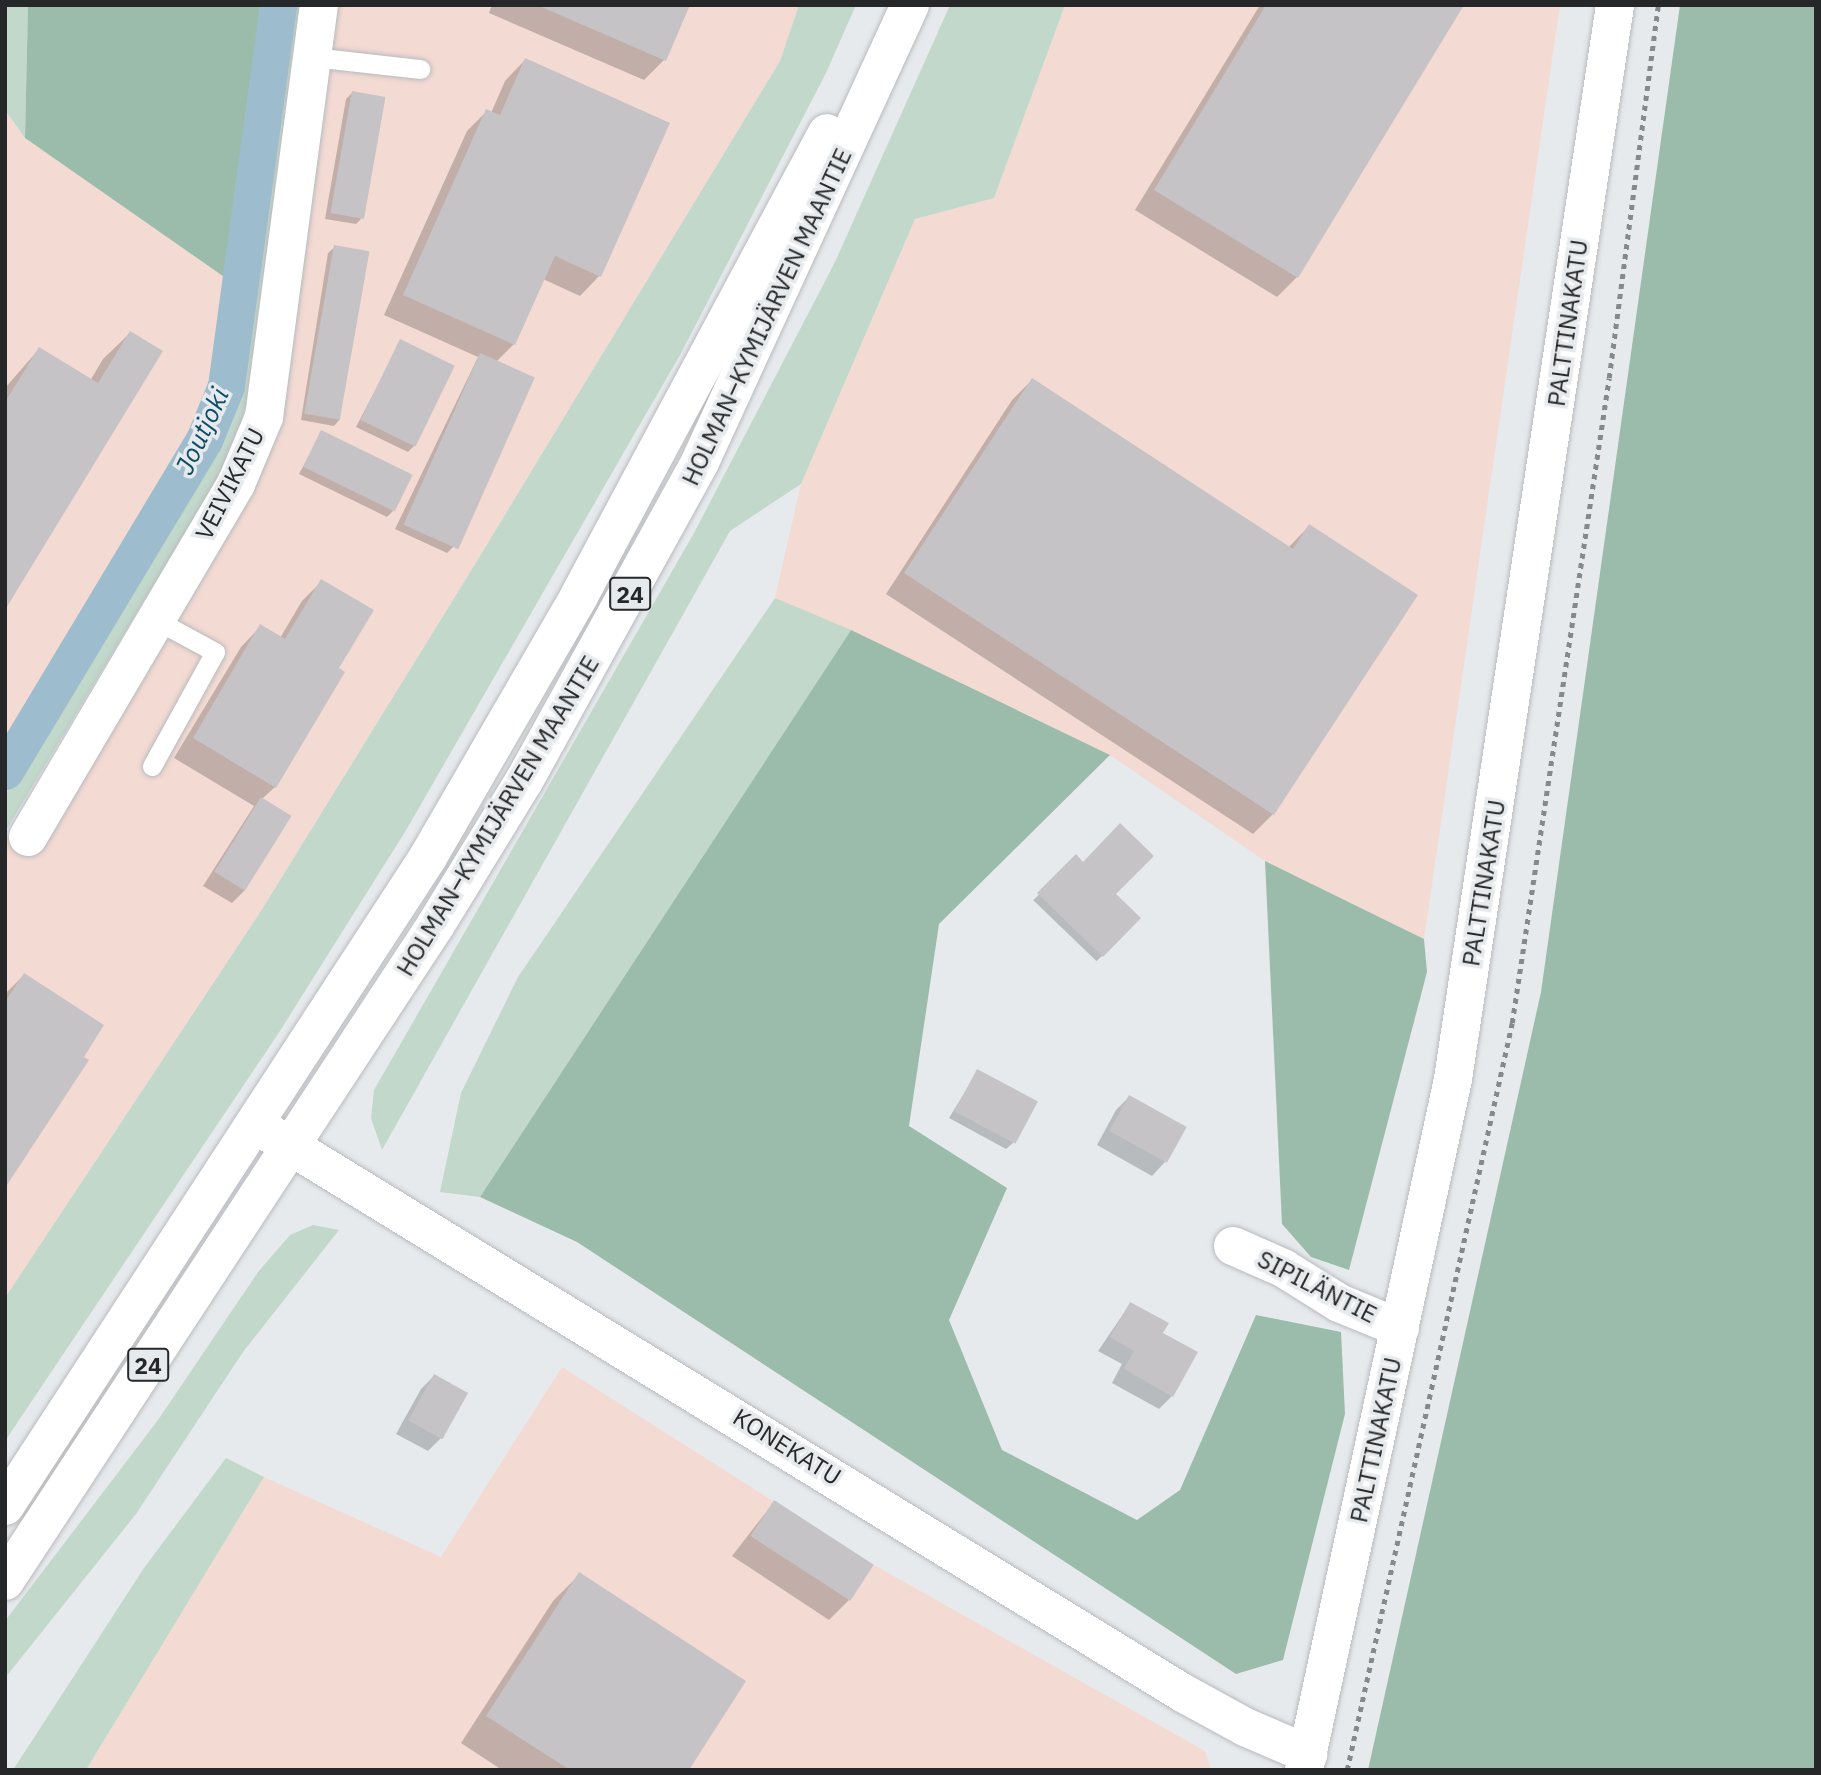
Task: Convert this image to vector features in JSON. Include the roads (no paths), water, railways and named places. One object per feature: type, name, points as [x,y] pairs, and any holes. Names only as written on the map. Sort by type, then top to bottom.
[{"type":"main road","name":"VEIVIKATU","points":[[28,837],[236,484],[264,417],[319,5]]},
{"type":"main road","name":"HOLMAN–KYMIJÄRVEN MAANTIE","points":[[5,1506],[256,1125],[428,857],[579,596],[727,327],[891,5]]},
{"type":"main road","name":"HOLMAN–KYMIJÄRVEN MAANTIE","points":[[5,1581],[462,881],[619,615],[734,392],[909,5]]},
{"type":"main road","name":"PALTTINAKATU","points":[[1306,1762],[1458,1052],[1615,5]]},
{"type":"main road","name":"KONEKATU","points":[[256,1125],[289,1148],[499,1270],[1183,1693],[1306,1762]]},
{"type":"main road","name":"SIPILÄNTIE","points":[[1233,1246],[1283,1268],[1339,1303],[1400,1328]]},
{"type":"lane","points":[[313,57],[420,69]]},
{"type":"lane","points":[[152,766],[215,652],[156,620]]},
{"type":"waterway","name":"Joutjoki","points":[[5,771],[204,440],[226,386],[278,5]]}]
